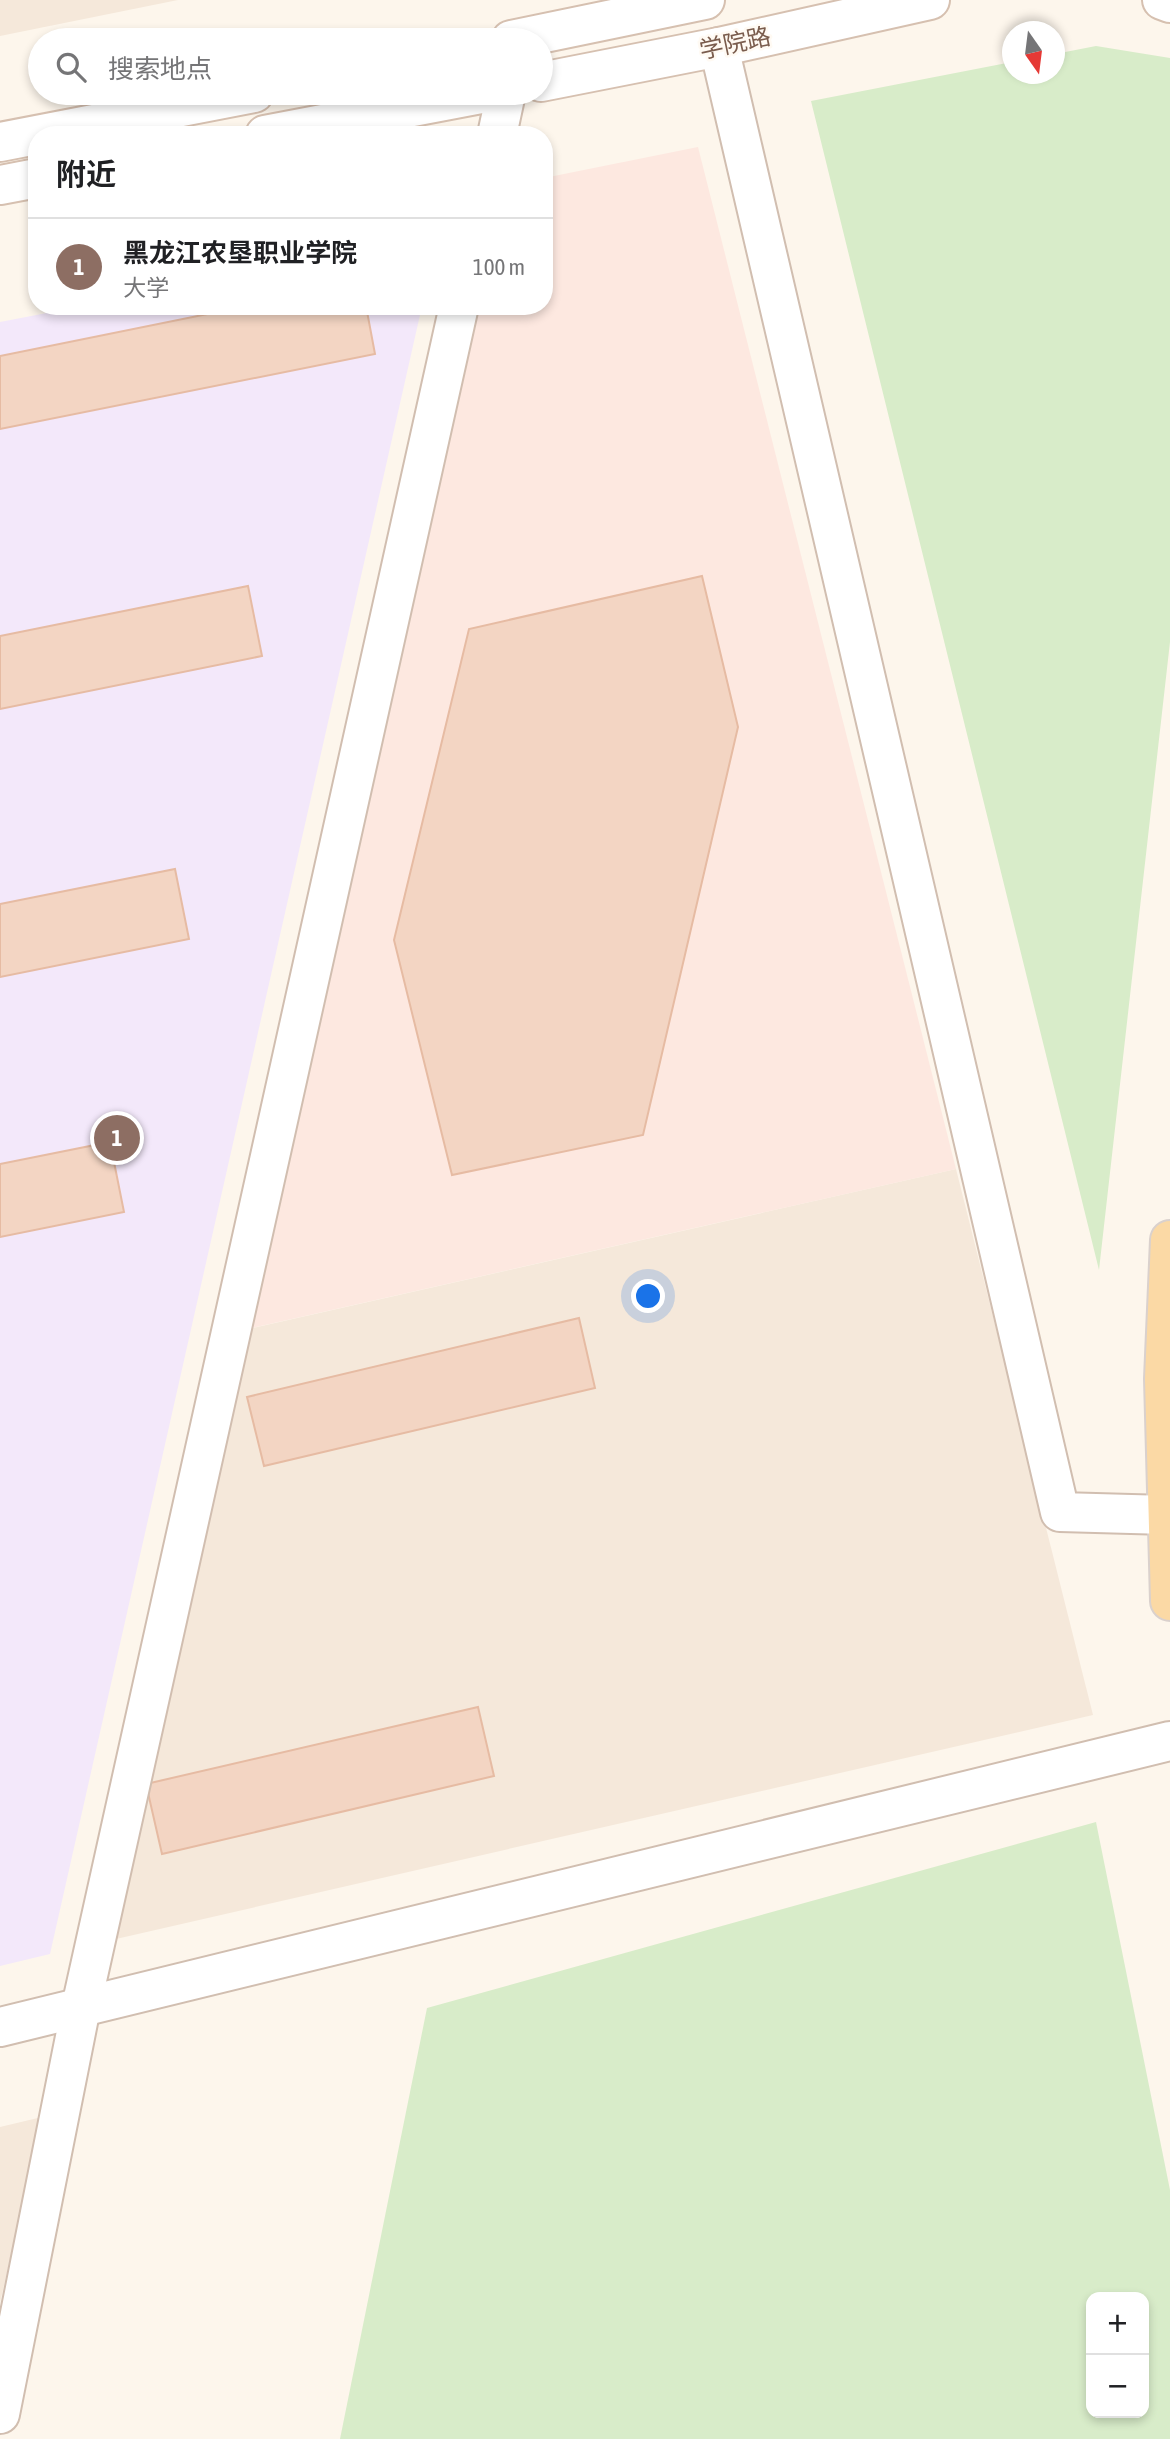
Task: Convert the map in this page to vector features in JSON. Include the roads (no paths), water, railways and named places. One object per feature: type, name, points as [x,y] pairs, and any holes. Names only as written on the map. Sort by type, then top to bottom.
[{"type":"main road","points":[[1170,1240],[1164,1379],[1170,1601]]},
{"type":"street","name":"学院路","points":[[553,32],[705,0]]},
{"type":"street","name":"学院路","points":[[553,80],[719,47],[930,0]]},
{"type":"street","points":[[1162,0],[1170,3]]},
{"type":"street","points":[[719,47],[1060,1511],[1167,1514]]},
{"type":"street","points":[[83,126],[192,105]]},
{"type":"street","points":[[312,126],[423,105]]},
{"type":"street","points":[[499,126],[503,105]]},
{"type":"street","points":[[0,142],[28,137]]},
{"type":"street","points":[[0,185],[28,180]]},
{"type":"street","points":[[0,2414],[81,2007],[457,315]]},
{"type":"street","points":[[0,2027],[1170,1741]]},
{"type":"place","name":"黑龙江农垦职业学院","points":[[117,1138]]}]
